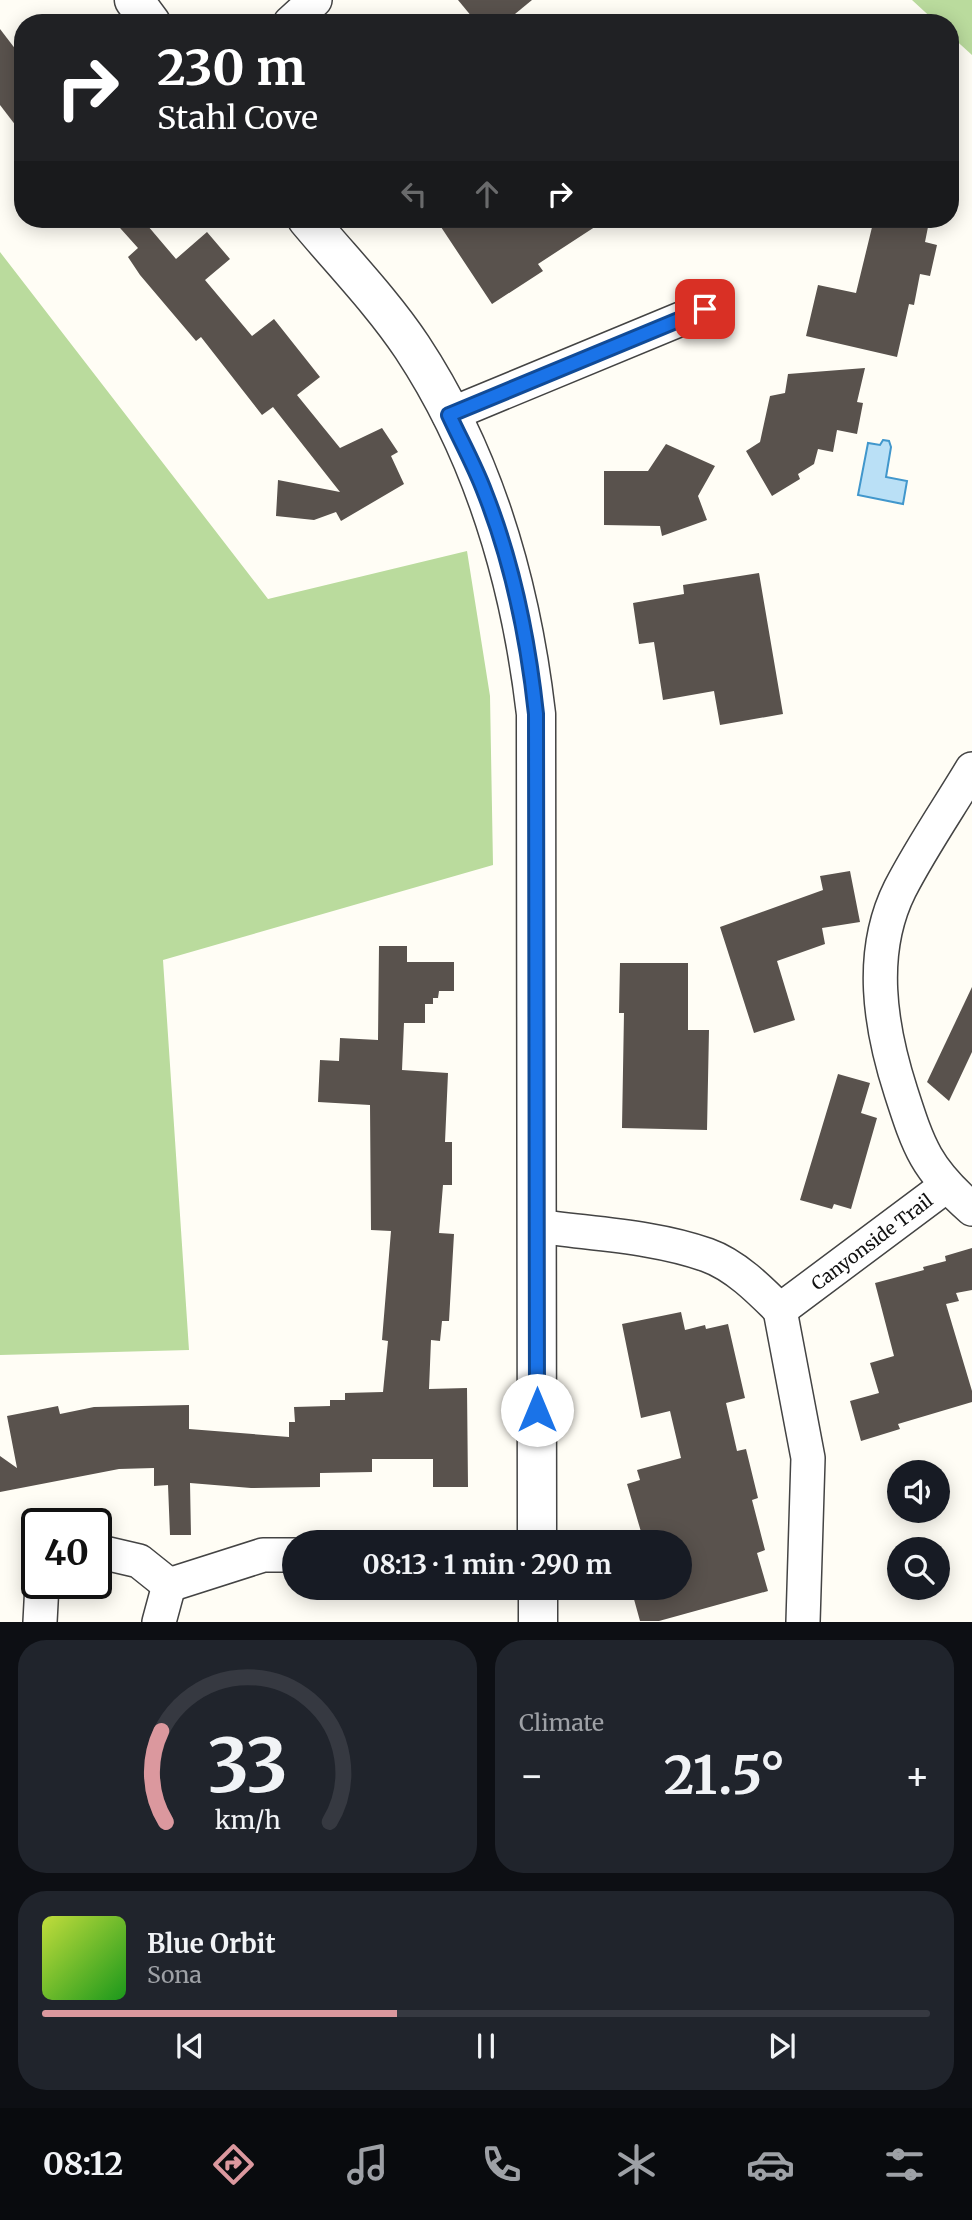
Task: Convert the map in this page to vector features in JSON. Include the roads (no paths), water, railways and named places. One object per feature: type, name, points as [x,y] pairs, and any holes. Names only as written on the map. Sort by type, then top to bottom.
[{"type":"street","points":[[134,0],[145,14]]},
{"type":"street","points":[[300,14],[315,0]]},
{"type":"street","points":[[314,228],[412,347],[449,415],[486,494],[510,569],[528,641],[536,714],[537,1530]]},
{"type":"street","points":[[449,415],[705,309]]},
{"type":"street","name":"Canyonside Trail","points":[[780,1310],[946,1186],[920,1149],[899,1087],[883,1028],[879,981],[887,929],[899,890],[972,769]]},
{"type":"street","points":[[946,1186],[972,1209]]},
{"type":"street","points":[[537,1226],[663,1245],[708,1256],[754,1283],[780,1310],[808,1458],[803,1622]]},
{"type":"street","points":[[112,1555],[139,1561],[169,1585]]},
{"type":"street","points":[[169,1585],[263,1555],[282,1555]]},
{"type":"street","points":[[159,1622],[169,1585]]},
{"type":"street","points":[[40,1622],[41,1599]]},
{"type":"street","points":[[538,1600],[538,1622]]},
{"type":"water","points":[[883,440],[889,441],[891,447],[886,477],[907,481],[903,504],[858,495],[868,443],[880,445]]}]
